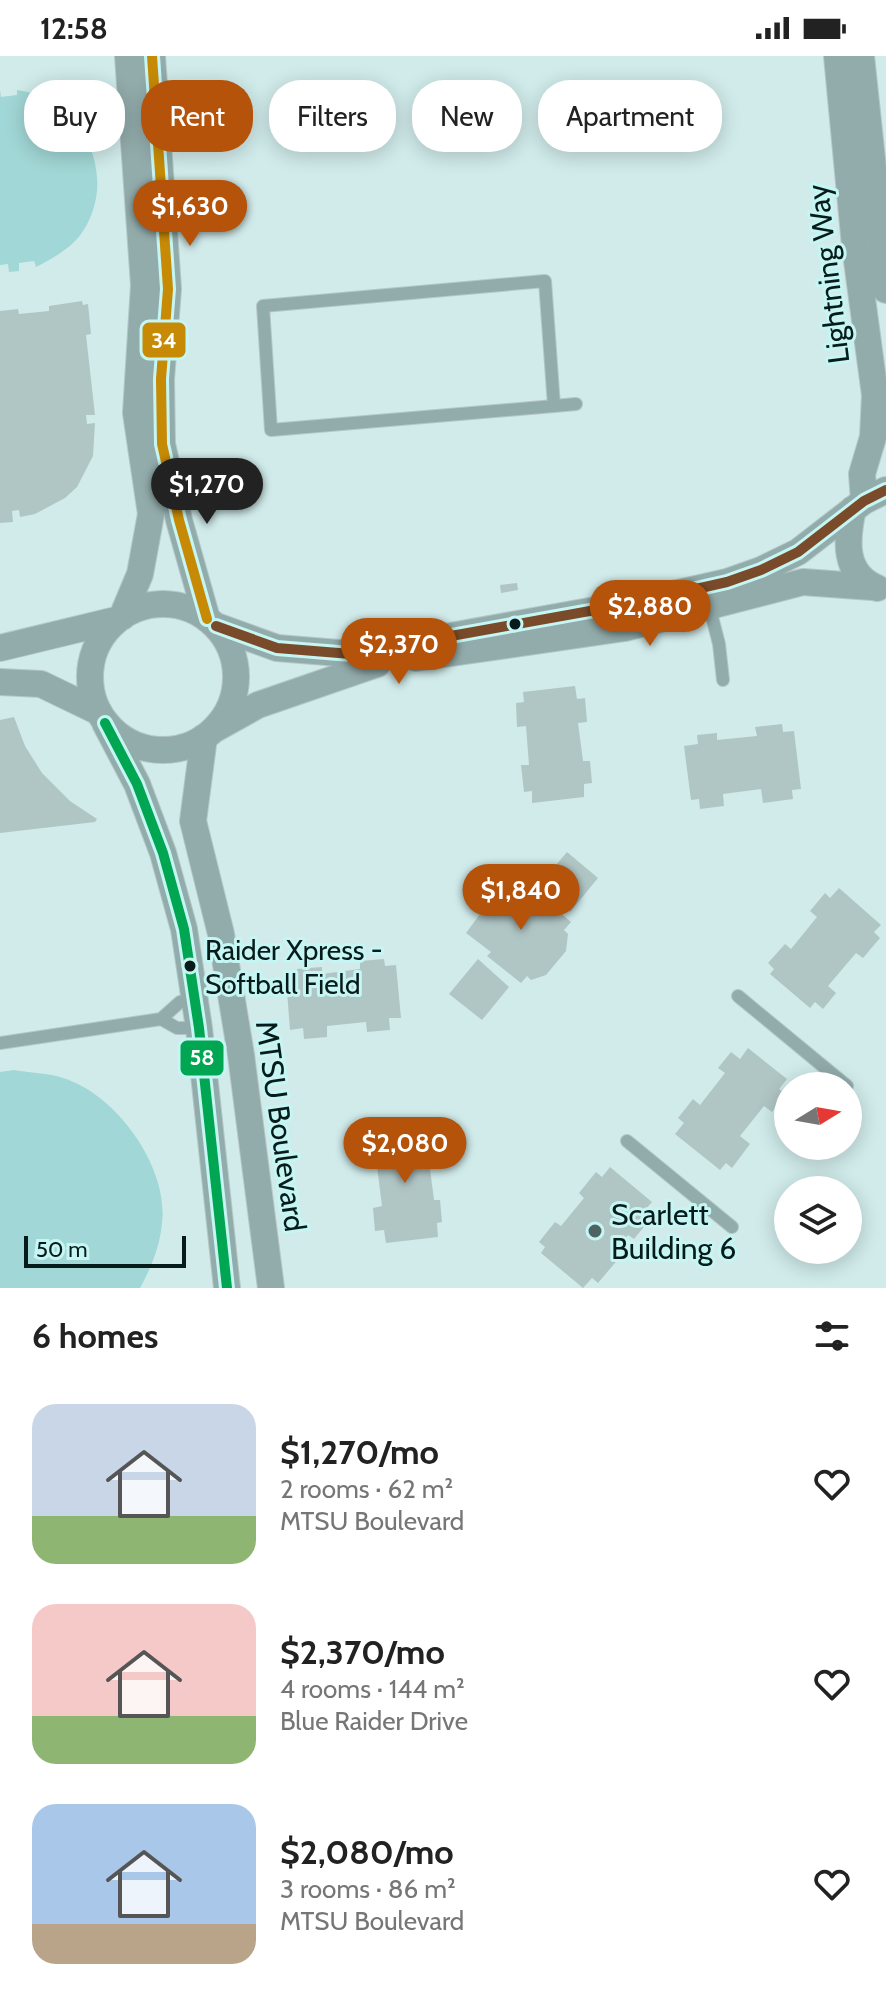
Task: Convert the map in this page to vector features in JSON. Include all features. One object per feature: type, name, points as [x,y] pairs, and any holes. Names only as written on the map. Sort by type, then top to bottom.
[{"type":"street","points":[[119,619],[140,574],[151,514],[136,413],[144,285],[128,56]]},
{"type":"street","points":[[152,56],[168,289],[161,379],[162,444],[179,520],[212,622],[229,644],[236,678],[228,711],[210,733]]},
{"type":"street","name":"Lightning Way","points":[[837,56],[855,246],[875,395],[873,437],[862,474],[868,500],[847,546],[851,564],[879,589]]},
{"type":"street","name":"Lightning Way","points":[[861,56],[879,165],[886,290]]},
{"type":"street","points":[[227,1288],[199,1028],[184,929],[163,853],[137,784],[91,690],[90,671],[101,637],[119,619],[135,609],[156,604],[178,605],[277,648],[351,654],[634,603],[727,582],[798,552],[868,500]]},
{"type":"street","points":[[0,682],[41,684],[102,717],[124,739],[146,749],[171,750],[210,733],[258,705],[363,666],[625,628],[710,609],[803,582],[879,589]]},
{"type":"street","points":[[0,648],[119,619]]},
{"type":"street","name":"MTSU Boulevard","points":[[210,733],[193,821],[221,934],[241,1055],[271,1288]]},
{"type":"lane","points":[[554,406],[545,281],[263,306],[271,430],[554,406],[576,404]]},
{"type":"lane","points":[[710,609],[719,644],[723,680]]},
{"type":"lane","points":[[738,996],[830,1072]]},
{"type":"lane","points":[[0,1043],[161,1019],[180,1002],[194,998]]},
{"type":"lane","points":[[161,1019],[177,1028],[199,1028]]},
{"type":"lane","points":[[627,1141],[732,1227]]},
{"type":"shaded area","points":[[0,90],[1,97],[17,95],[17,90],[24,92],[24,152],[92,152],[97,189],[92,212],[72,244],[36,267],[34,261],[19,263],[19,271],[9,272],[8,264],[0,265]]},
{"type":"shaded area","points":[[14,1070],[57,1076],[83,1087],[119,1116],[148,1157],[162,1201],[162,1223],[154,1257],[140,1288],[0,1288],[0,1072]]},
{"type":"building","points":[[82,301],[83,305],[88,304],[91,334],[86,335],[95,415],[86,415],[87,424],[95,423],[93,456],[77,487],[65,498],[35,514],[20,517],[19,510],[12,511],[13,522],[0,523],[0,311],[18,309],[19,314],[49,311],[49,306]]},
{"type":"building","points":[[517,583],[518,590],[501,593],[500,585]]},
{"type":"building","points":[[575,686],[577,699],[585,698],[587,722],[578,723],[583,761],[590,761],[592,783],[584,784],[584,797],[532,803],[532,791],[524,792],[521,765],[529,765],[526,726],[517,727],[516,703],[524,702],[523,692]]},
{"type":"building","points":[[14,717],[25,746],[42,773],[70,801],[97,819],[95,822],[0,833],[0,720]]},
{"type":"building","points":[[782,724],[783,732],[794,731],[801,789],[792,790],[793,799],[763,803],[761,789],[723,794],[724,806],[700,809],[699,799],[691,800],[684,746],[698,744],[697,735],[717,733],[717,740],[757,736],[755,727]]},
{"type":"building","points":[[567,852],[598,878],[570,912],[539,885]]},
{"type":"building","points":[[508,879],[534,899],[538,893],[571,922],[564,930],[568,934],[566,951],[546,975],[531,980],[527,976],[521,983],[487,956],[491,952],[466,933],[480,914],[474,909],[488,891],[495,897]]},
{"type":"building","points":[[839,888],[881,925],[874,932],[880,938],[863,958],[856,953],[828,986],[836,993],[823,1009],[815,1002],[810,1008],[770,974],[774,969],[768,963],[785,944],[791,949],[817,917],[810,911],[825,893],[830,898]]},
{"type":"building","points":[[384,959],[385,966],[396,965],[401,1018],[389,1018],[390,1030],[367,1032],[366,1022],[327,1026],[327,1037],[304,1039],[303,1028],[290,1030],[286,978],[297,977],[297,969],[322,967],[322,974],[360,969],[360,961]]},
{"type":"building","points":[[478,959],[509,987],[482,1020],[449,994]]},
{"type":"building","points":[[748,1048],[778,1072],[774,1072],[774,1109],[772,1112],[764,1106],[740,1136],[750,1144],[732,1168],[726,1163],[720,1170],[675,1134],[684,1123],[678,1118],[693,1099],[700,1105],[725,1073],[718,1068],[731,1052],[740,1059]]},
{"type":"building","points":[[425,1126],[427,1139],[434,1138],[437,1160],[429,1161],[434,1200],[440,1200],[442,1222],[437,1223],[438,1237],[386,1243],[384,1230],[375,1231],[373,1208],[382,1206],[377,1166],[370,1167],[368,1145],[374,1144],[372,1132]]},
{"type":"building","name":"Scarlett Building 6","points":[[610,1167],[652,1202],[645,1210],[652,1217],[634,1239],[628,1235],[614,1252],[620,1257],[598,1283],[592,1278],[583,1288],[541,1253],[545,1247],[539,1242],[555,1222],[561,1226],[584,1198],[579,1193],[596,1172],[602,1177]]},
{"type":"transit line","name":"34","points":[[152,56],[168,289],[161,379],[162,444],[179,520],[207,619]]},
{"type":"transit line","points":[[216,626],[277,648],[351,654],[634,603],[727,582],[761,570],[798,552],[864,501],[886,490]]},
{"type":"transit line","name":"58","points":[[105,723],[137,784],[163,853],[184,929],[199,1028],[227,1288]]},
{"type":"place","name":"Raider Xpress - Softball Field","points":[[190,966]]},
{"type":"place","name":"Scarlett Building 6","points":[[595,1231]]}]
